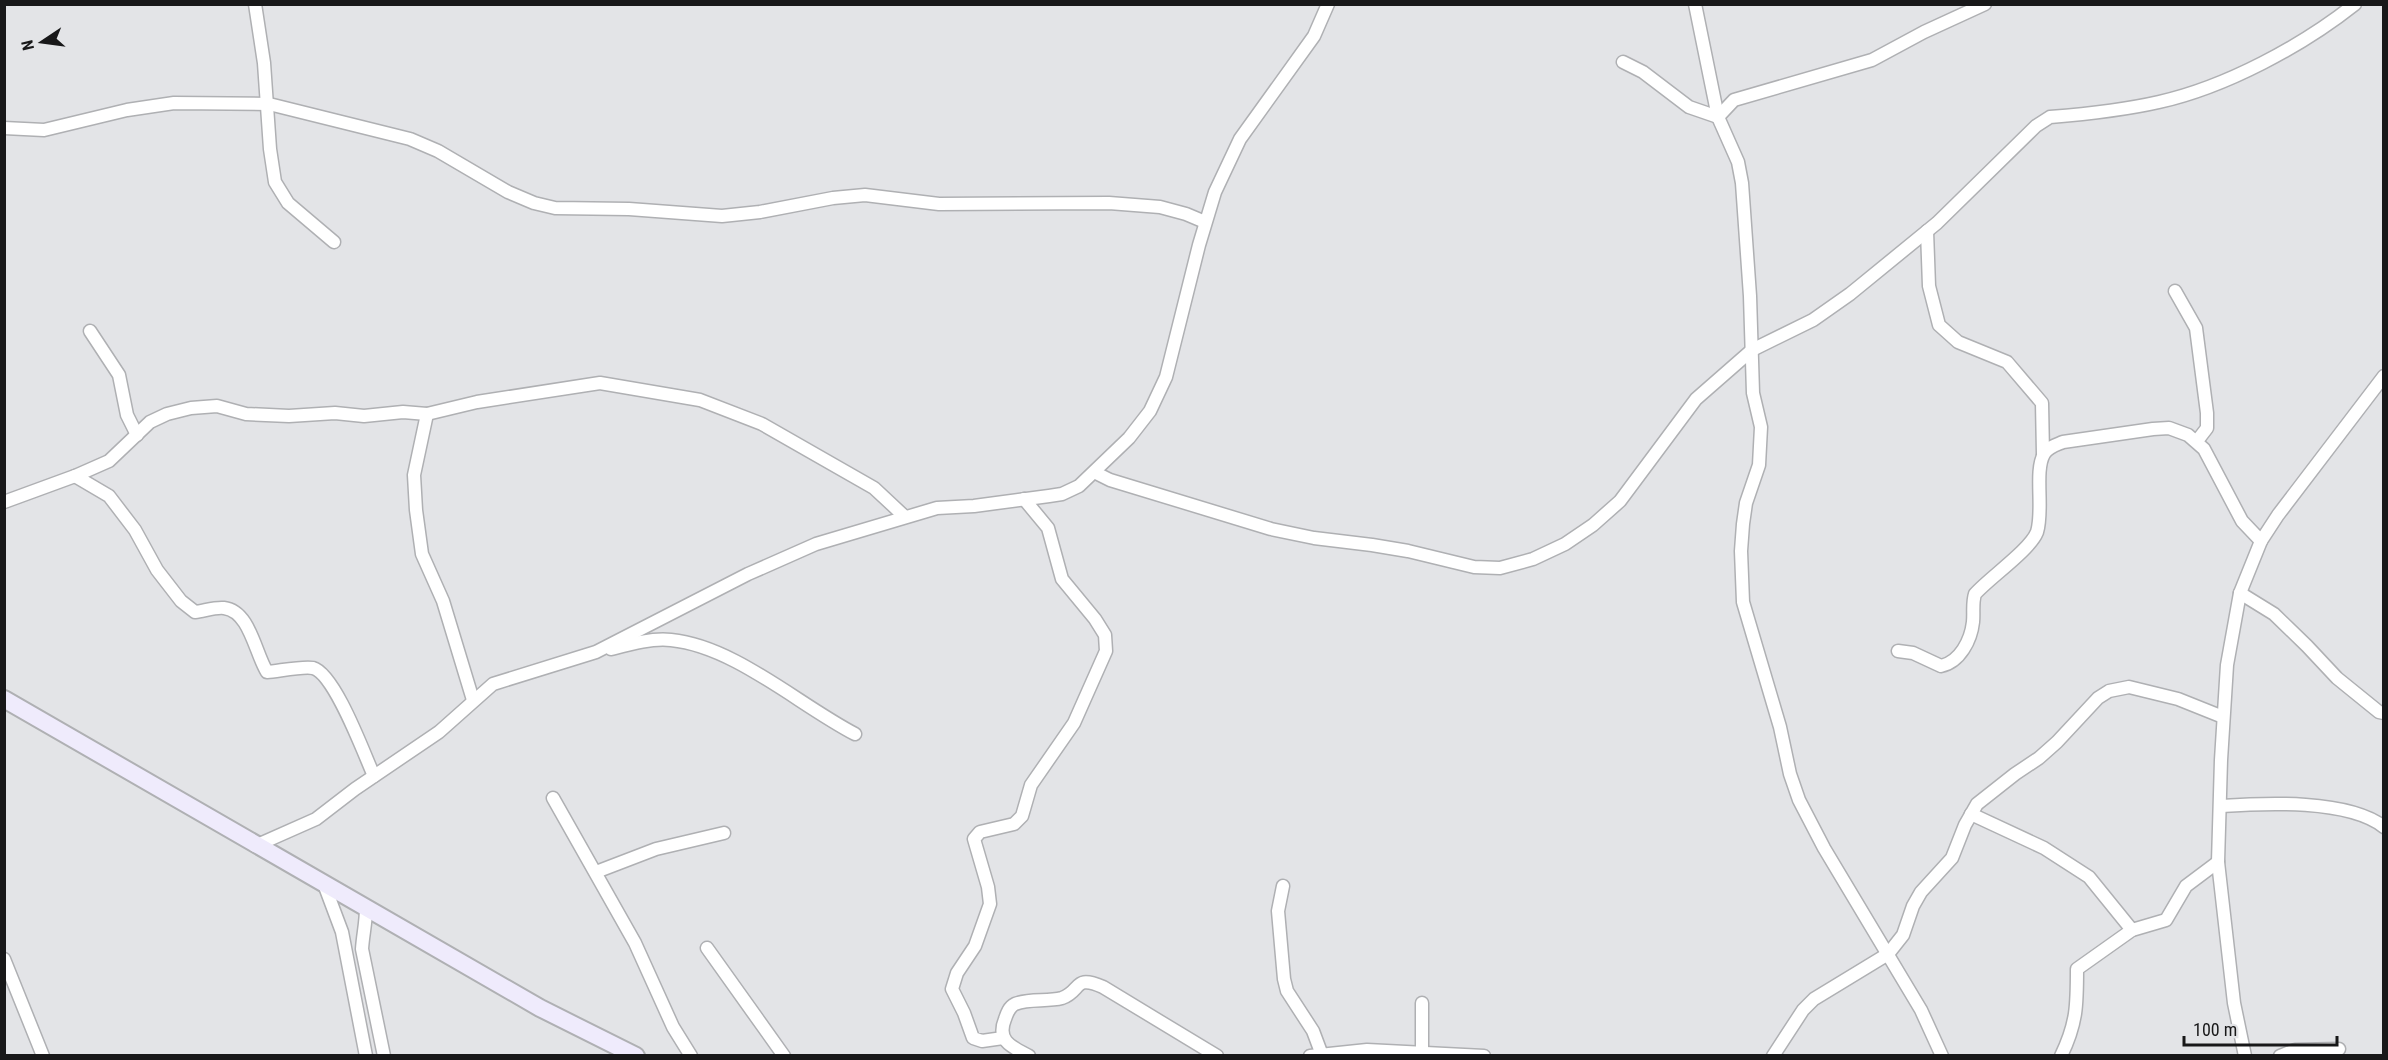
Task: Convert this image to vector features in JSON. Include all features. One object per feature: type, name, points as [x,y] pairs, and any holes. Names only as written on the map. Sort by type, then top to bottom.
[{"type":"main road","points":[[4,699],[255,846],[540,1008],[636,1056]]},
{"type":"street","points":[[255,4],[275,182],[288,203],[334,242]]},
{"type":"street","points":[[596,652],[777,561],[816,544],[937,508],[974,506],[1062,494],[1079,486],[1096,473],[1129,438],[1150,411],[1166,377],[1205,222],[1215,192],[1240,139],[1314,36],[1328,4]]},
{"type":"street","points":[[1695,4],[1718,117],[1738,162],[1741,176],[1750,296],[1753,393],[1761,427],[1759,465],[1746,503],[1743,524],[1741,551],[1743,602],[1799,801],[1824,848],[1933,1032],[1942,1056]]},
{"type":"street","points":[[1718,117],[1734,100],[1872,60],[1924,32],[1985,4]]},
{"type":"street","points":[[1096,473],[1110,480],[1271,529],[1314,538],[1381,546],[1474,567],[1500,568],[1533,559],[1565,544],[1593,525],[1620,501],[1696,399],[1752,350],[1813,320],[1850,294],[1927,231],[2036,126],[2050,117],[2161,102],[2207,87],[2263,62],[2325,26],[2355,4]]},
{"type":"street","points":[[1623,62],[1643,72],[1689,107],[1718,117]]},
{"type":"street","points":[[4,128],[44,130],[127,110],[174,103],[268,104],[410,139],[438,151],[508,192],[534,203],[555,208],[722,216],[760,212],[812,201],[866,195],[939,204],[1109,203],[1160,207],[1205,222]]},
{"type":"street","points":[[1898,651],[1913,653],[1941,666],[1953,662],[1963,651],[1973,623],[1975,594],[1987,580],[2021,551],[2036,533],[2040,517],[2040,466],[2043,454],[2042,403],[2007,362],[1958,342],[1939,325],[1929,286],[1927,231]]},
{"type":"street","points":[[2175,291],[2196,328],[2207,413],[2207,428],[2197,441]]},
{"type":"street","points":[[90,331],[118,375],[128,415],[137,435]]},
{"type":"street","points":[[2246,1056],[2234,1003],[2218,862],[2227,665],[2241,593],[2261,542],[2278,515],[2384,376]]},
{"type":"street","points":[[4,502],[109,461],[150,422],[167,414],[191,408],[217,406],[246,414],[289,416],[334,413],[364,416],[403,412],[427,414],[477,402],[600,383],[700,400],[762,424],[874,488],[904,516]]},
{"type":"street","points":[[427,414],[414,475],[422,554],[443,601],[473,700]]},
{"type":"street","points":[[2043,454],[2049,447],[2063,442],[2153,429],[2176,430],[2197,441],[2204,449],[2242,521],[2261,542]]},
{"type":"street","points":[[75,476],[109,496],[135,530],[157,570],[181,600],[195,612],[224,608],[238,614],[251,633],[259,660],[267,672],[312,668],[325,675],[341,702],[374,776]]},
{"type":"street","points":[[1003,1038],[982,1041],[973,1038],[964,1013],[951,989],[957,973],[975,946],[990,904],[988,887],[974,838],[980,832],[1014,824],[1022,816],[1031,785],[1074,723],[1106,651],[1105,635],[1095,619],[1062,579],[1048,528],[1024,499]]},
{"type":"street","points":[[2241,593],[2274,614],[2337,678],[2379,712],[2384,713]]},
{"type":"street","points":[[255,846],[316,819],[439,732],[493,684],[596,652],[650,641],[669,640],[688,643],[737,663],[855,735]]},
{"type":"street","points":[[1773,1056],[1803,1010],[1814,999],[1888,954],[1903,935],[1913,906],[1921,892],[1952,858],[1958,840],[1977,804],[2039,758],[2057,742],[2088,706],[2109,691],[2129,687],[2149,690],[2178,699],[2223,717]]},
{"type":"street","points":[[553,798],[635,944],[673,1027],[691,1056]]},
{"type":"street","points":[[2221,806],[2261,803],[2325,808],[2367,816],[2384,827]]},
{"type":"street","points":[[1971,814],[2044,848],[2089,877],[2132,930]]},
{"type":"street","points":[[596,872],[656,849],[724,833]]},
{"type":"street","points":[[2061,1056],[2072,1034],[2077,1011],[2077,969],[2132,930],[2166,920],[2186,886],[2218,862]]},
{"type":"street","points":[[324,884],[342,932],[366,1056]]},
{"type":"street","points":[[1283,886],[1278,911],[1284,979],[1287,991],[1313,1031],[1322,1055]]},
{"type":"street","points":[[366,908],[367,926],[363,936],[363,949],[384,1056]]},
{"type":"street","points":[[707,948],[784,1056]]},
{"type":"street","points":[[4,959],[43,1056]]},
{"type":"street","points":[[1029,1056],[1007,1045],[1003,1038],[1002,1026],[1008,1010],[1015,1004],[1064,997],[1079,983],[1092,982],[1217,1056]]},
{"type":"street","points":[[1422,1003],[1422,1053]]},
{"type":"street","points":[[360,1022],[376,1019]]},
{"type":"street","points":[[2280,1056],[2295,1050],[2339,1049]]},
{"type":"street","points":[[1310,1055],[1366,1050],[1484,1056]]}]
